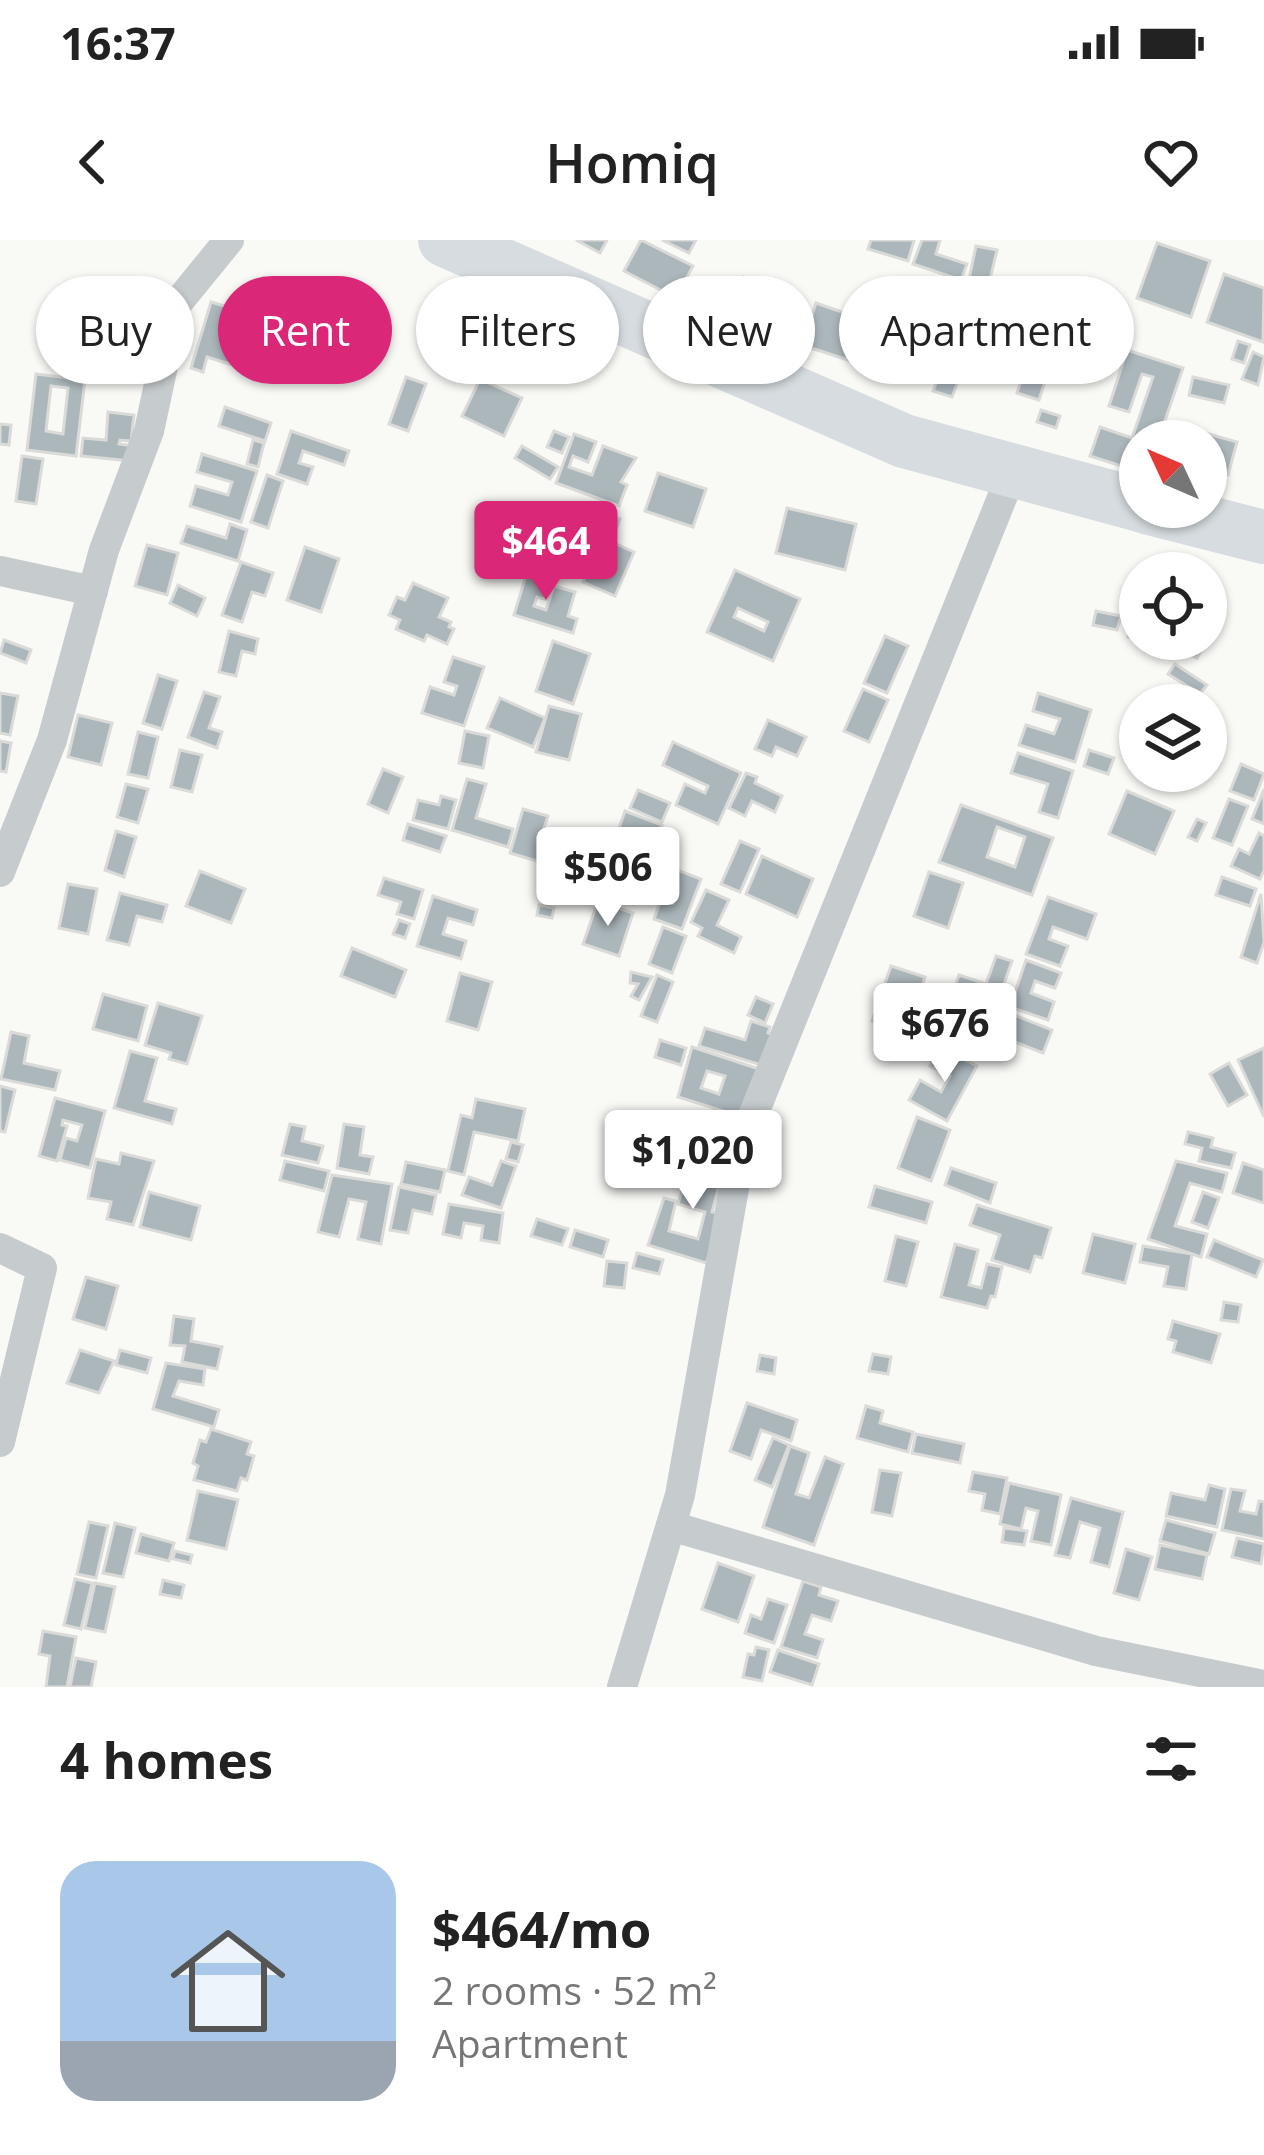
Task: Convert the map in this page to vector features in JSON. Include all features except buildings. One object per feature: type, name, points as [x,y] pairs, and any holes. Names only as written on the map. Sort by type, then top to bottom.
[{"type":"highway","points":[[445,240],[904,441],[1119,500]]},
{"type":"highway","points":[[1227,528],[1264,537]]},
{"type":"street","points":[[0,872],[52,740],[93,591],[149,430],[176,305],[230,240]]},
{"type":"street","points":[[622,1687],[680,1496],[742,1143],[1012,473]]},
{"type":"street","points":[[0,571],[93,591]]},
{"type":"street","points":[[0,1248],[42,1268],[0,1442]]},
{"type":"street","points":[[671,1526],[1096,1651],[1264,1685]]}]
